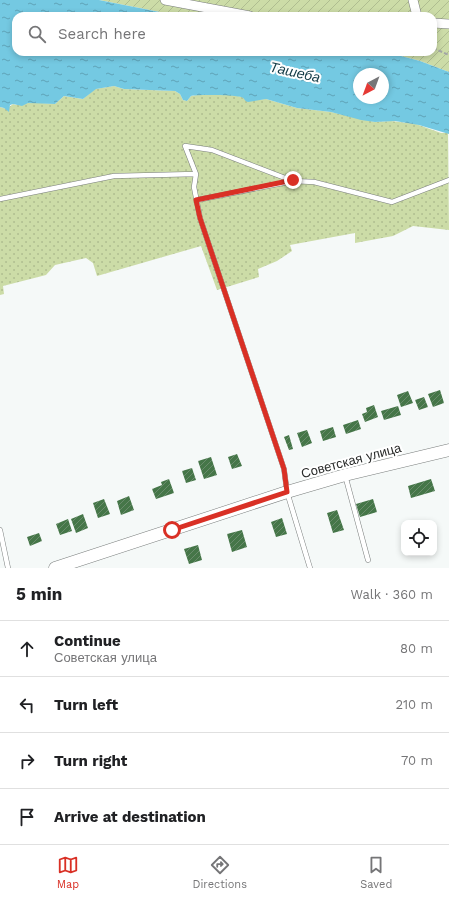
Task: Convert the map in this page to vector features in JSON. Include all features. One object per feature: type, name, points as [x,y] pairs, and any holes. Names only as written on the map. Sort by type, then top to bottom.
[{"type":"street","points":[[165,0],[229,12]]},
{"type":"street","points":[[412,0],[415,12]]},
{"type":"street","points":[[437,23],[449,24]]},
{"type":"street","name":"Советская улица","points":[[55,568],[287,492],[345,475],[449,450]]},
{"type":"lane","points":[[310,568],[287,492],[284,469],[200,218],[194,187],[196,174],[186,146],[212,150],[293,180],[314,182],[392,202],[449,180]]},
{"type":"lane","points":[[0,199],[114,176],[196,174]]},
{"type":"lane","points":[[196,200],[293,180]]},
{"type":"lane","points":[[345,475],[368,560]]},
{"type":"lane","points":[[0,530],[8,568]]},
{"type":"path","points":[[437,50],[449,55]]},
{"type":"green space","points":[[99,0],[449,0],[449,72],[420,61],[401,56],[437,56],[437,12],[160,12]]},
{"type":"green space","points":[[114,86],[124,89],[175,91],[180,94],[183,100],[187,101],[191,96],[203,94],[234,95],[254,100],[266,99],[297,108],[331,112],[375,122],[391,121],[416,124],[441,133],[448,133],[449,230],[413,226],[393,236],[355,243],[355,233],[290,245],[292,251],[277,261],[258,269],[259,277],[217,290],[201,246],[97,276],[93,263],[86,258],[55,265],[46,275],[3,286],[4,294],[0,295],[0,107],[7,109],[13,104],[16,105],[28,102],[55,104],[64,96],[83,99],[95,89]]},
{"type":"water","name":"Ташеба","points":[[0,0],[99,0],[160,12],[12,12],[12,56],[401,56],[420,61],[449,72],[449,134],[419,125],[395,121],[375,122],[361,120],[331,112],[297,108],[266,99],[248,102],[242,97],[238,96],[200,95],[191,96],[187,101],[183,100],[180,94],[175,91],[124,89],[114,86],[96,89],[83,99],[64,96],[55,104],[28,103],[22,106],[13,104],[10,105],[9,112],[0,107]]},
{"type":"building","points":[[440,390],[444,403],[433,407],[428,394]]},
{"type":"building","points":[[408,391],[413,403],[401,407],[397,395]]},
{"type":"building","points":[[424,397],[428,407],[419,410],[415,400]]},
{"type":"building","points":[[374,405],[378,417],[365,422],[362,414],[367,412],[366,408]]},
{"type":"building","points":[[398,406],[401,415],[384,420],[381,411]]},
{"type":"building","points":[[358,420],[361,429],[346,434],[343,425]]},
{"type":"building","points":[[333,427],[336,437],[323,441],[320,431]]},
{"type":"building","points":[[307,430],[312,443],[302,447],[297,433]]},
{"type":"building","points":[[289,435],[293,449],[289,450],[284,437]]},
{"type":"building","points":[[237,454],[242,466],[232,469],[228,457]]},
{"type":"building","points":[[211,457],[217,475],[204,479],[198,461]]},
{"type":"building","points":[[192,468],[196,480],[186,483],[182,471]]},
{"type":"building","points":[[169,479],[174,493],[156,499],[152,489],[162,485],[161,482]]},
{"type":"building","points":[[431,479],[435,491],[411,498],[408,486]]},
{"type":"building","points":[[129,496],[134,510],[121,515],[117,501]]},
{"type":"building","points":[[104,499],[110,514],[98,518],[93,503]]},
{"type":"building","points":[[373,499],[377,512],[360,517],[356,504]]},
{"type":"building","points":[[337,510],[344,530],[333,533],[327,513]]},
{"type":"building","points":[[83,514],[88,528],[76,533],[71,519]]},
{"type":"building","points":[[282,518],[287,534],[276,537],[271,522]]},
{"type":"building","points":[[68,519],[72,531],[60,535],[56,524]]},
{"type":"building","points":[[242,530],[247,547],[232,552],[227,534]]},
{"type":"building","points":[[39,533],[42,541],[30,546],[27,537]]},
{"type":"building","points":[[198,545],[202,560],[189,564],[184,549]]},
{"type":"route","points":[[172,530],[287,492],[284,469],[214,256],[200,218],[196,200],[293,180]]}]
